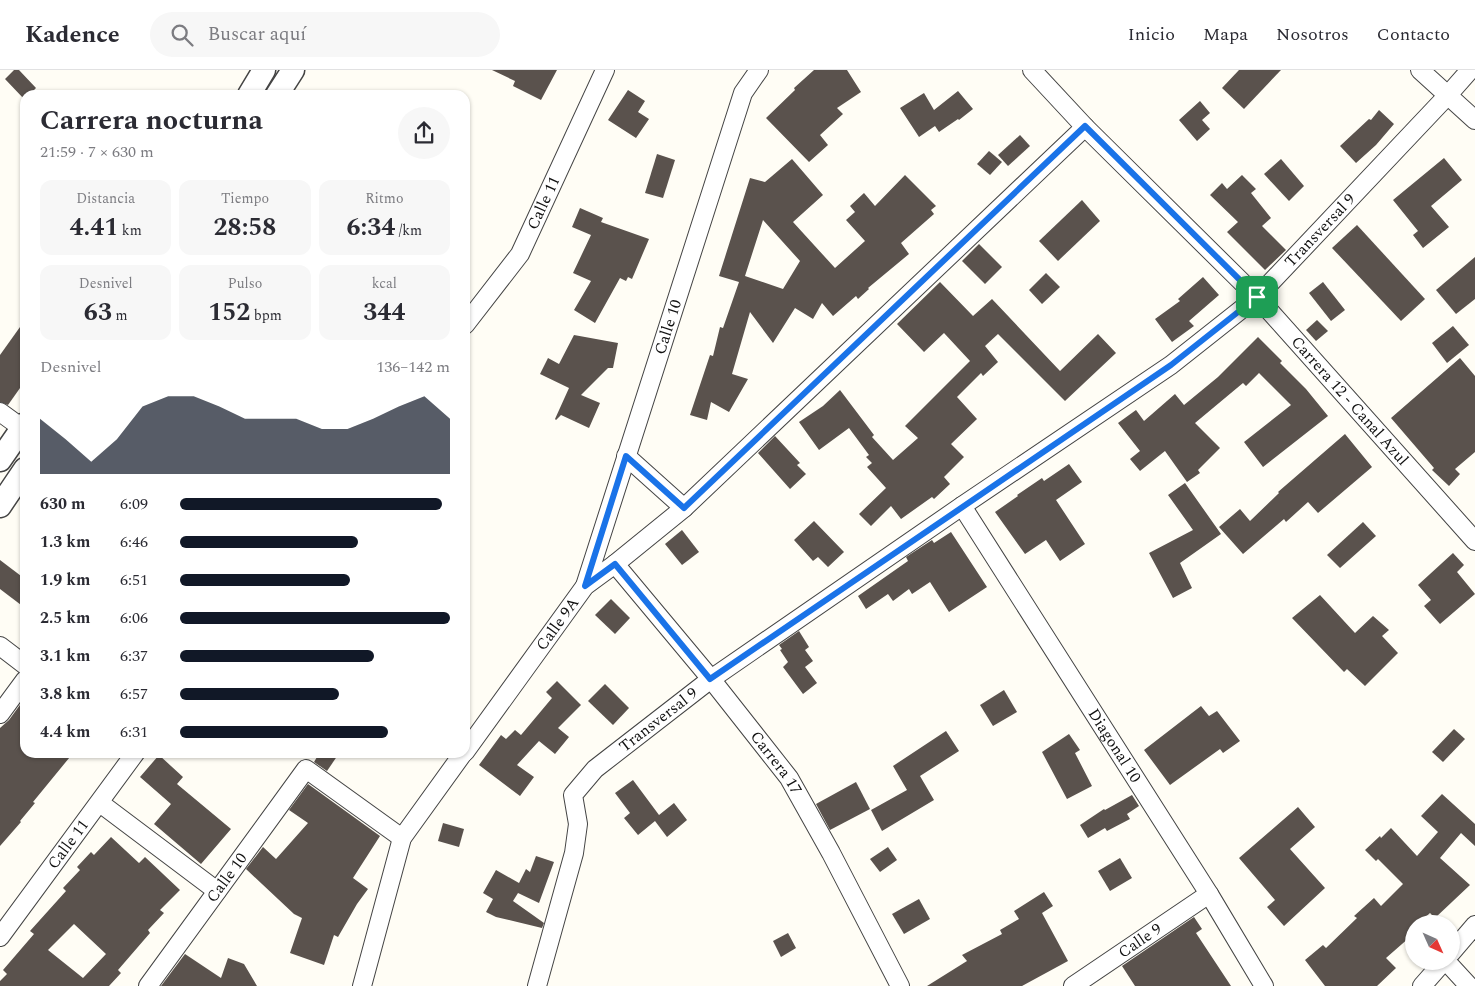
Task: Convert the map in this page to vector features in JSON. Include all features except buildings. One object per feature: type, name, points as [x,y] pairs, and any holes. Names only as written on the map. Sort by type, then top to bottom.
[{"type":"street","points":[[252,90],[264,70]]},
{"type":"street","points":[[280,90],[294,70]]},
{"type":"street","name":"Calle 11","points":[[470,319],[520,254],[605,70]]},
{"type":"street","name":"Calle 10","points":[[585,586],[743,93],[759,70]]},
{"type":"street","name":"Carrera 12 - Canal Azul","points":[[1032,70],[1085,126],[1257,297],[1475,541]]},
{"type":"street","points":[[1420,70],[1475,120]]},
{"type":"street","name":"Transversal 9","points":[[537,986],[574,853],[578,824],[573,795],[595,769],[710,679],[1171,365],[1257,297],[1470,72]]},
{"type":"street","name":"Calle 9A","points":[[470,745],[585,586],[684,508],[1085,126]]},
{"type":"street","points":[[0,412],[20,424]]},
{"type":"street","points":[[0,460],[20,432]]},
{"type":"street","points":[[626,456],[684,508]]},
{"type":"street","points":[[0,506],[20,476]]},
{"type":"street","name":"Diagonal 10","points":[[962,506],[1209,894],[1264,986]]},
{"type":"street","name":"Carrera 17","points":[[615,564],[789,778],[831,853],[900,986]]},
{"type":"street","points":[[0,646],[20,661]]},
{"type":"street","points":[[0,714],[20,687]]},
{"type":"street","name":"Calle 11","points":[[0,937],[132,758]]},
{"type":"street","name":"Calle 9A","points":[[362,986],[402,838],[461,758]]},
{"type":"street","name":"Calle 10","points":[[148,986],[306,768],[402,838]]},
{"type":"street","points":[[100,803],[217,891]]},
{"type":"street","name":"Calle 9","points":[[1072,986],[1209,894]]},
{"type":"street","points":[[1460,942],[1475,925]]},
{"type":"street","points":[[1422,986],[1437,970]]},
{"type":"street","points":[[1453,970],[1468,986]]},
{"type":"route","points":[[1085,126],[1257,297],[1171,365],[710,679],[615,564],[585,586],[626,456],[684,508],[1085,126]]}]
